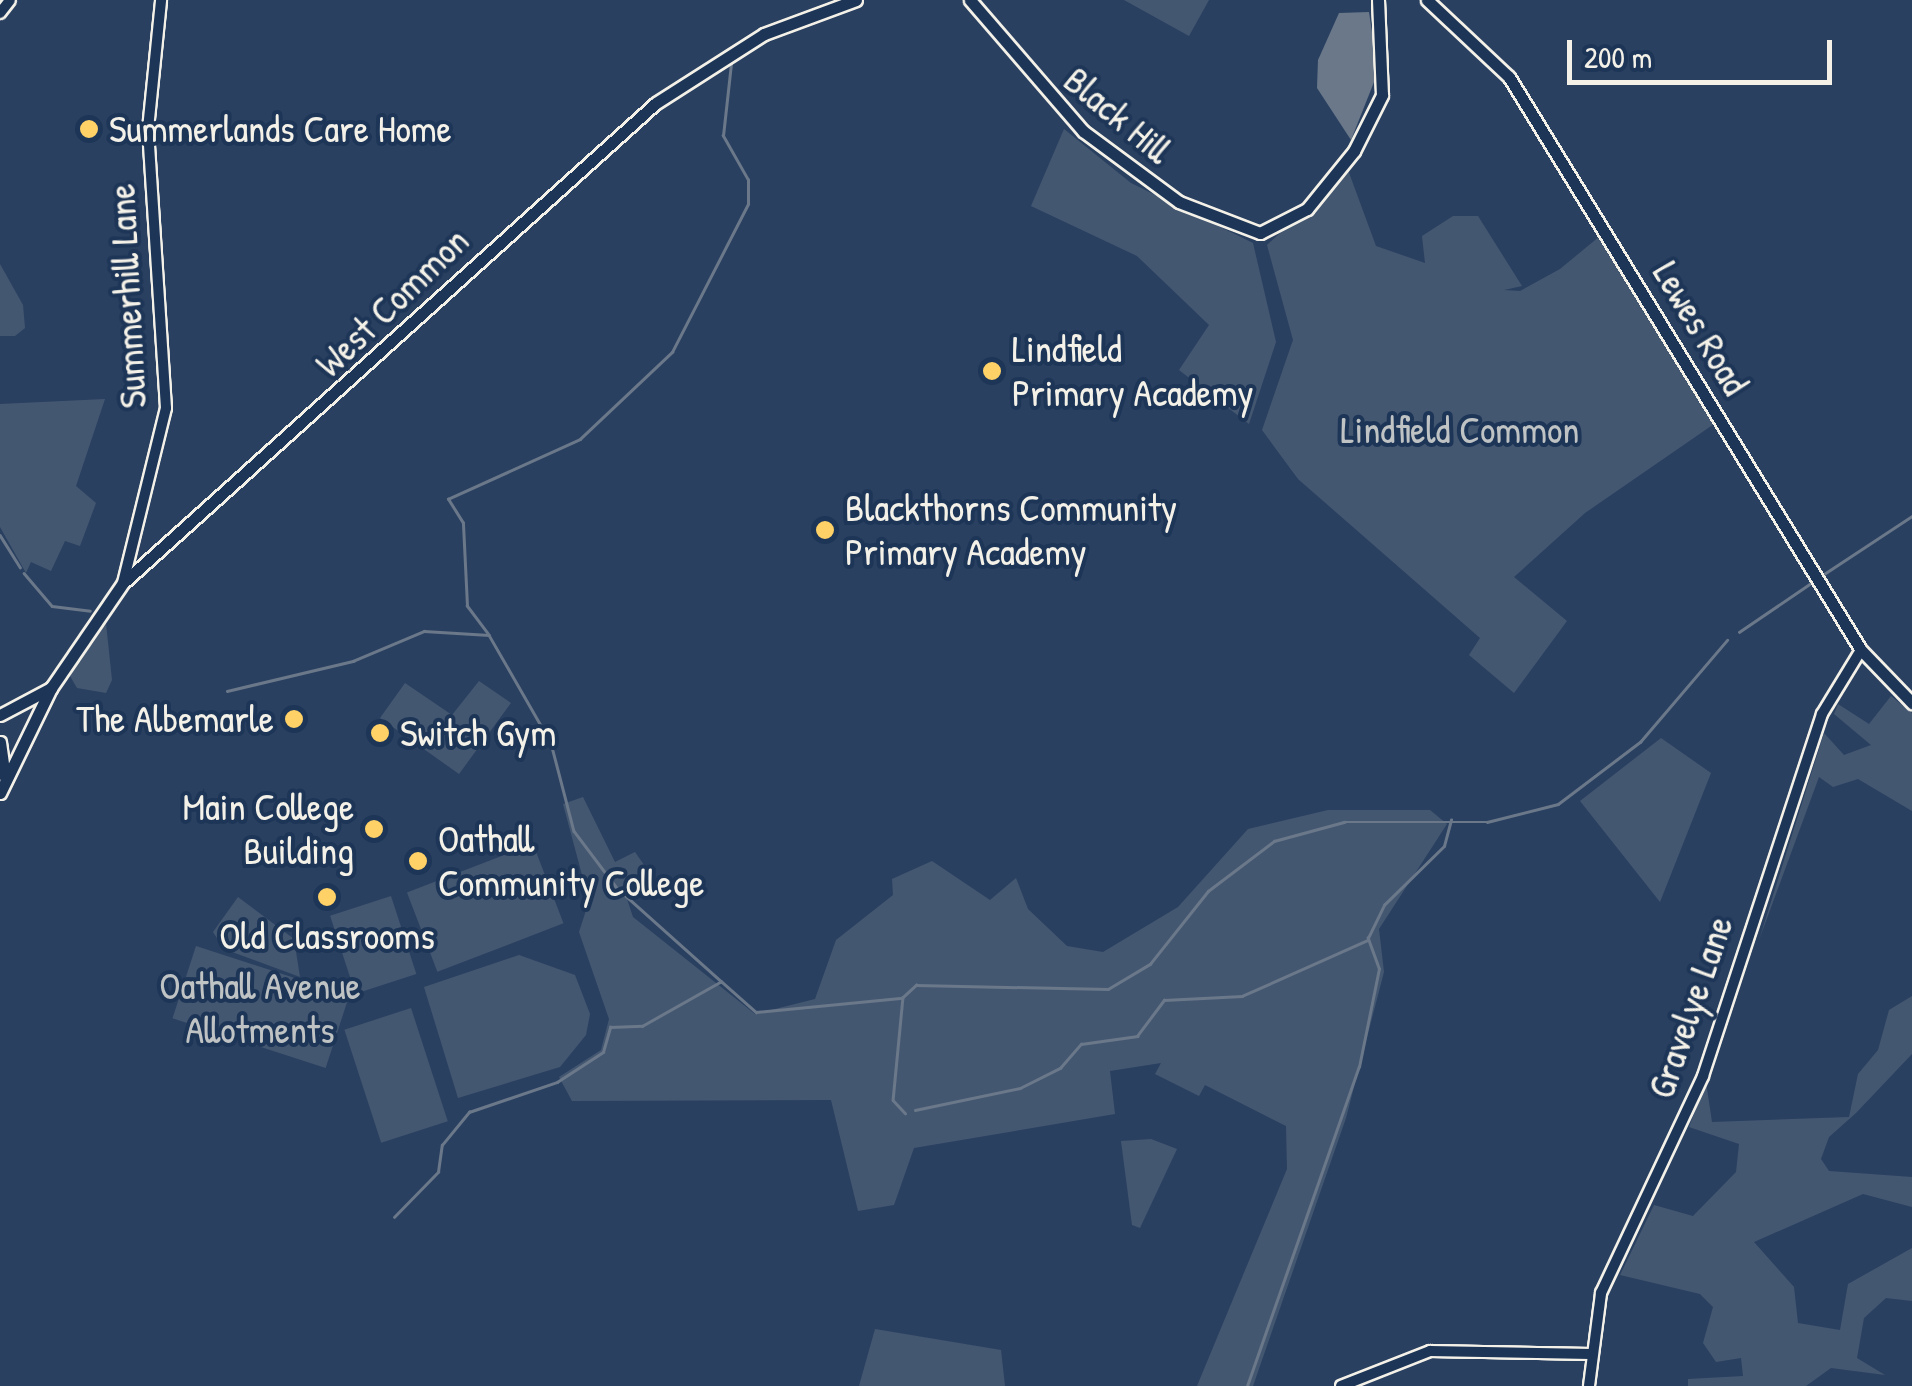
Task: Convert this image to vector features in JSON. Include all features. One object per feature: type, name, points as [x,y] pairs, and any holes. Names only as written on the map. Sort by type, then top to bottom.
[{"type":"main road","name":"West Common","points":[[3,778],[7,743],[30,724],[123,584],[370,366],[562,179],[693,75],[820,8],[856,0]]},
{"type":"main road","name":"Black Hill","points":[[970,0],[1084,132],[1179,202],[1260,233],[1306,209],[1354,151],[1382,95],[1378,0]]},
{"type":"main road","name":"Lewes Road","points":[[1427,0],[1508,77],[1861,650],[1910,702]]},
{"type":"main road","points":[[0,715],[16,703],[51,688]]},
{"type":"main road","points":[[16,703],[30,724]]},
{"type":"main road","points":[[3,778],[7,743]]},
{"type":"street","points":[[0,13],[10,0]]},
{"type":"street","name":"Summerhill Lane","points":[[123,584],[166,408],[148,129],[161,0]]},
{"type":"street","name":"Gravelye Lane","points":[[1589,1386],[1590,1354],[1601,1294],[1702,1076],[1822,714],[1861,650]]},
{"type":"street","points":[[1341,1386],[1430,1351],[1590,1354]]},
{"type":"green space","points":[[1124,0],[1209,0],[1189,36]]},
{"type":"green space","points":[[1064,129],[1131,183],[1253,243],[1276,342],[1249,424],[1179,370],[1209,325],[1137,256],[1031,206]]},
{"type":"green space","name":"Lindfield Common","points":[[1348,170],[1376,246],[1425,263],[1422,236],[1453,216],[1478,216],[1522,286],[1504,290],[1520,291],[1560,269],[1600,236],[1714,424],[1585,513],[1514,577],[1567,621],[1514,693],[1469,655],[1480,638],[1298,479],[1262,430],[1293,340],[1267,245]]},
{"type":"green space","points":[[0,264],[23,305],[25,328],[15,336],[0,336]]},
{"type":"green space","points":[[105,399],[76,486],[96,503],[80,546],[65,541],[51,571],[31,562],[26,573],[0,527],[0,404]]},
{"type":"green space","points":[[105,614],[112,680],[106,693],[77,688],[70,676]]},
{"type":"green space","points":[[479,681],[511,703],[459,774],[380,718],[405,683],[452,715]]},
{"type":"green space","points":[[1891,696],[1912,713],[1912,811],[1858,779],[1833,787],[1819,777],[1759,940],[1824,733],[1844,755],[1871,745],[1834,714],[1838,704],[1869,724]]},
{"type":"green space","points":[[1661,738],[1711,773],[1660,902],[1580,801]]},
{"type":"green space","points":[[583,797],[615,862],[635,852],[656,882],[627,899],[633,917],[755,1014],[815,999],[836,940],[893,895],[892,879],[932,861],[990,900],[1016,878],[1028,909],[1067,946],[1103,952],[1178,907],[1248,829],[1328,810],[1430,810],[1447,824],[1379,929],[1384,972],[1346,1118],[1253,1386],[1197,1386],[1287,1169],[1286,1126],[1205,1085],[1199,1096],[1155,1074],[1161,1063],[1110,1071],[1115,1114],[914,1148],[894,1205],[858,1211],[831,1100],[572,1101],[559,1077],[601,1050],[609,1019],[579,932],[589,901],[563,804]]},
{"type":"green space","points":[[533,844],[563,923],[437,972],[407,892]]},
{"type":"green space","points":[[391,896],[416,974],[355,994],[330,916]]},
{"type":"green space","points":[[238,897],[294,939],[300,977],[224,949],[213,932]]},
{"type":"green space","name":"Oathall Avenue Allotments","points":[[196,946],[349,996],[326,1068],[173,1018]]},
{"type":"green space","points":[[519,955],[575,975],[590,1014],[586,1035],[560,1067],[458,1098],[424,987]]},
{"type":"green space","points":[[1912,996],[1912,1054],[1856,1113],[1829,1137],[1821,1159],[1829,1171],[1912,1177],[1912,1207],[1863,1194],[1754,1242],[1794,1287],[1798,1323],[1840,1330],[1848,1284],[1912,1248],[1912,1301],[1886,1298],[1864,1318],[1857,1358],[1885,1375],[1831,1368],[1806,1386],[1688,1386],[1688,1379],[1743,1376],[1741,1358],[1716,1362],[1703,1343],[1713,1307],[1700,1294],[1620,1275],[1654,1205],[1693,1216],[1736,1172],[1739,1144],[1689,1127],[1706,1082],[1712,1122],[1849,1117],[1858,1074],[1878,1050],[1889,1010]]},
{"type":"green space","points":[[411,1008],[448,1121],[381,1143],[344,1030]]},
{"type":"green space","points":[[1151,1139],[1177,1149],[1140,1228],[1132,1225],[1121,1141]]},
{"type":"green space","points":[[875,1329],[1001,1350],[1005,1386],[859,1386]]},
{"type":"shaded area","points":[[1369,12],[1378,72],[1351,140],[1317,88],[1318,60],[1339,13]]},
{"type":"waterway","points":[[488,634],[467,606],[463,523],[448,499],[580,439],[672,352],[748,204],[748,180],[723,136],[731,63]]},
{"type":"waterway","points":[[1824,574],[1912,516]]},
{"type":"waterway","points":[[0,535],[20,567]]},
{"type":"waterway","points":[[24,573],[52,606],[90,611]]},
{"type":"waterway","points":[[1739,632],[1811,583]]},
{"type":"waterway","points":[[227,691],[353,661],[424,631],[489,635],[551,743],[574,831],[617,888],[756,1012],[902,998]]},
{"type":"waterway","points":[[903,997],[916,985],[1108,989],[1150,964],[1208,891],[1274,841],[1344,822],[1487,822],[1558,804],[1640,742],[1727,640]]},
{"type":"waterway","points":[[1247,1386],[1359,1067],[1379,969],[1368,938],[1384,905],[1444,846],[1451,820]]},
{"type":"waterway","points":[[915,1110],[1020,1088],[1060,1068],[1081,1044],[1137,1036],[1164,1000],[1242,996],[1368,940]]},
{"type":"waterway","points":[[394,1217],[438,1172],[442,1145],[469,1112],[557,1082],[603,1052],[610,1027],[642,1026],[720,982]]},
{"type":"waterway","points":[[903,997],[893,1100],[905,1113]]},
{"type":"place","name":"Summerlands Care Home","points":[[89,129]]},
{"type":"place","name":"Lindfield Primary Academy","points":[[992,371]]},
{"type":"place","name":"Blackthorns Community Primary Academy","points":[[825,530]]},
{"type":"place","name":"The Albemarle","points":[[294,719]]},
{"type":"place","name":"Switch Gym","points":[[380,733]]},
{"type":"place","name":"Main College Building","points":[[374,829]]},
{"type":"place","name":"Oathall Community College","points":[[418,861]]},
{"type":"place","name":"Old Classrooms","points":[[327,897]]}]
